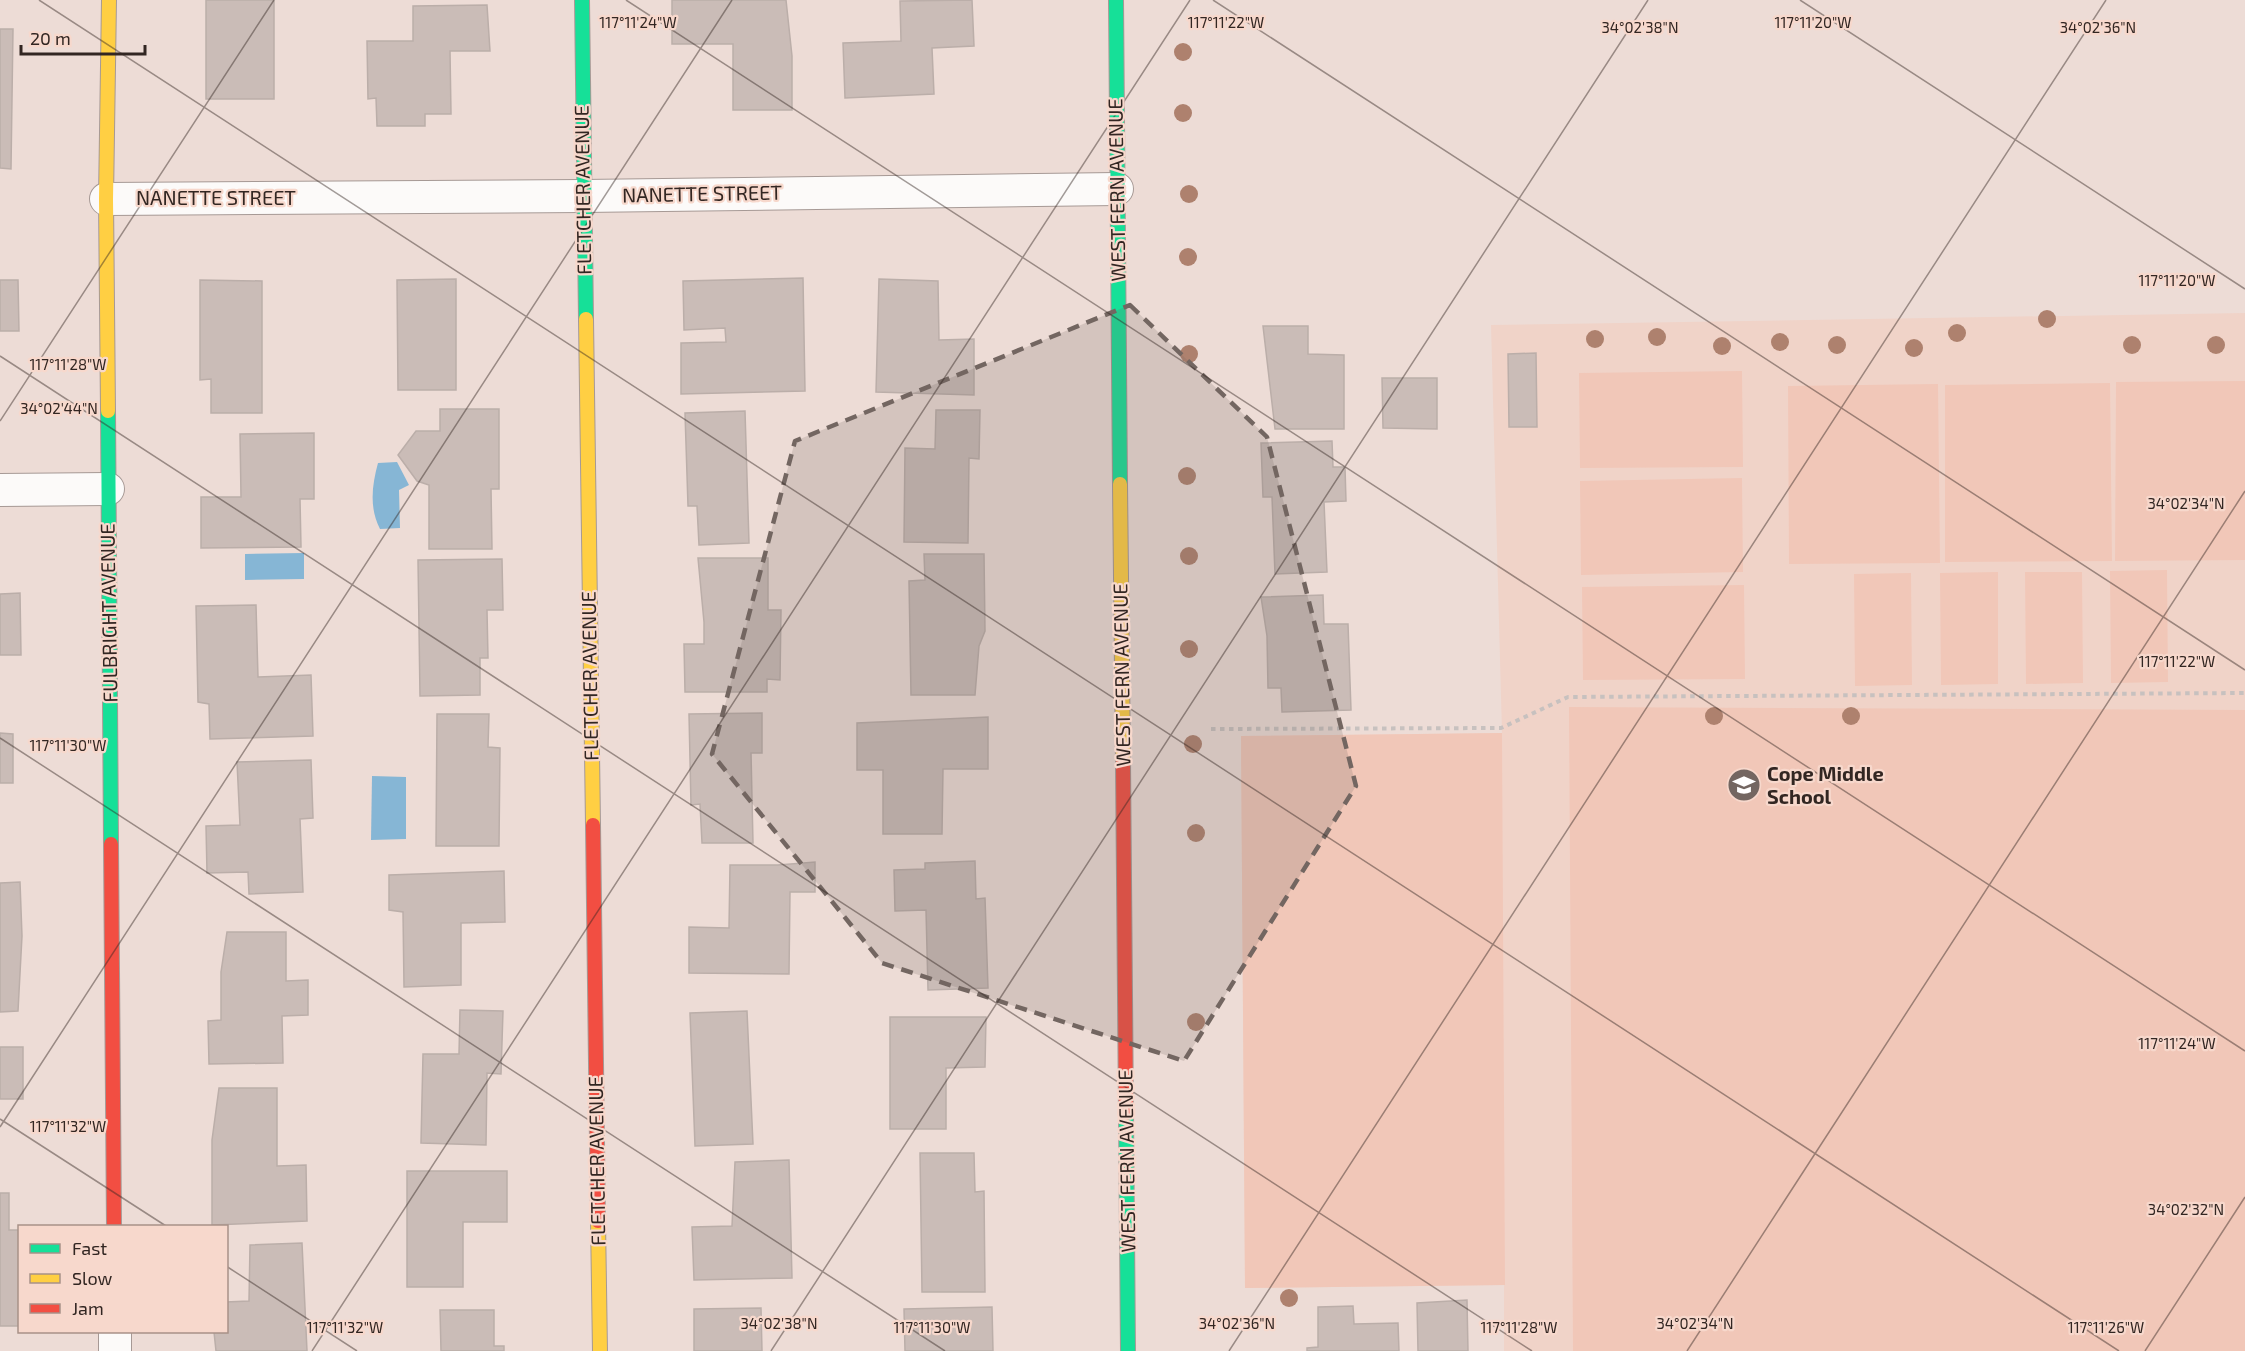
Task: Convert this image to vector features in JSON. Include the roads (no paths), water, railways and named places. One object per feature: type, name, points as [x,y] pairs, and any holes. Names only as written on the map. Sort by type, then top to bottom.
[{"type":"street","name":"FULBRIGHT AVENUE","points":[[108,0],[106,199],[114,1225]]},
{"type":"street","name":"FLETCHER AVENUE","points":[[582,0],[600,1351]]},
{"type":"street","name":"WEST FERN AVENUE","points":[[1116,0],[1128,1351]]},
{"type":"street","name":"NANETTE STREET","points":[[106,199],[1117,189]]},
{"type":"street","points":[[0,490],[108,489]]},
{"type":"street","points":[[115,1333],[116,1351]]},
{"type":"water","points":[[397,462],[409,485],[399,490],[400,528],[380,529],[373,505],[374,480],[378,463]]},
{"type":"water","points":[[304,553],[304,579],[245,580],[245,554]]},
{"type":"water","points":[[372,776],[406,777],[406,839],[371,840]]},
{"type":"place","name":"Cope Middle School","points":[[1744,785]]}]
